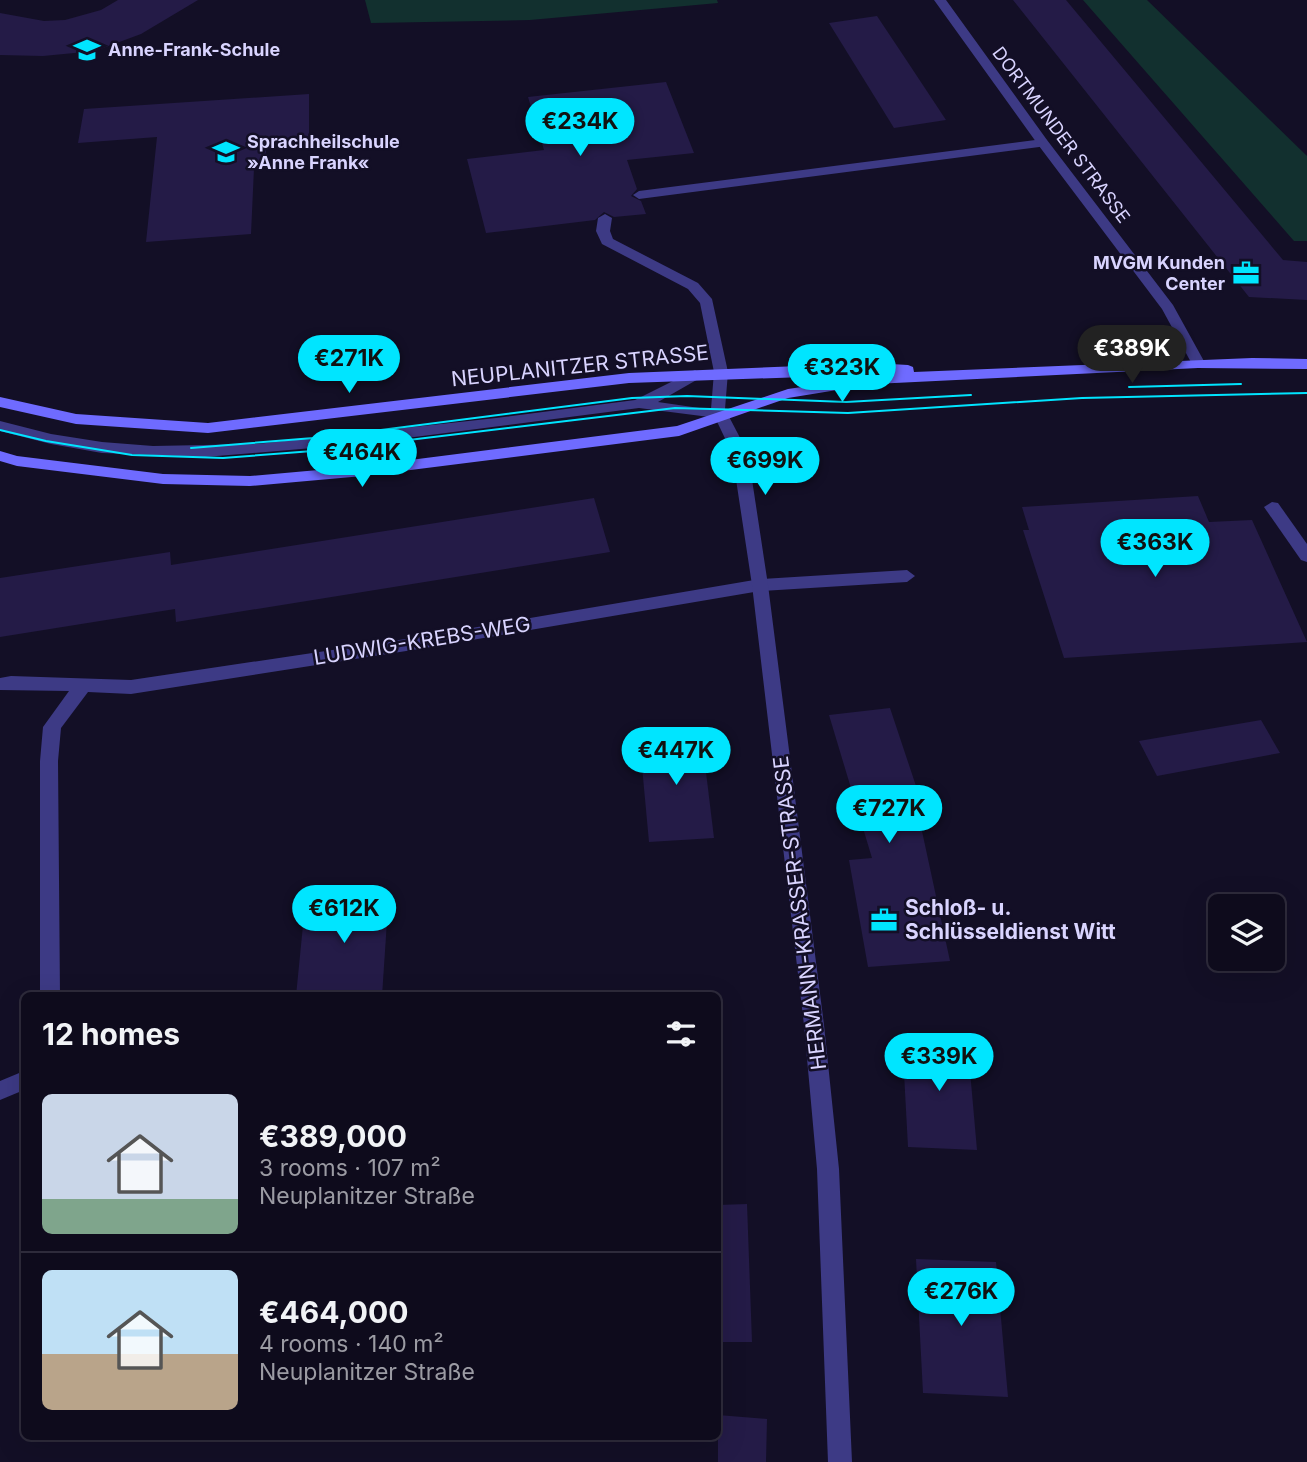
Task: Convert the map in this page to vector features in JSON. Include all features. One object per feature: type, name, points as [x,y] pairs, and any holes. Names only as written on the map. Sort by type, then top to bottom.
[{"type":"street","name":"DORTMUNDER STRASSE","points":[[940,0],[1043,144],[1168,307],[1198,363]]},
{"type":"street","points":[[639,195],[1043,144]]},
{"type":"street","name":"HERMANN-KRASSER-STRASSE","points":[[605,218],[603,231],[607,241],[693,286],[707,302],[721,372],[717,398],[720,416],[740,453],[800,895],[828,1169],[840,1462]]},
{"type":"street","name":"NEUPLANITZER STRASSE","points":[[0,456],[30,463],[163,479],[273,480],[679,431],[734,409],[806,390],[957,375],[1198,363],[1307,363]]},
{"type":"street","name":"NEUPLANITZER STRASSE","points":[[0,402],[39,415],[173,428],[208,428],[629,378],[721,372],[874,368],[957,375]]},
{"type":"street","points":[[0,426],[112,447],[219,452],[502,423],[637,404],[656,397],[695,375]]},
{"type":"street","points":[[637,404],[720,416]]},
{"type":"street","points":[[1272,507],[1307,556]]},
{"type":"street","name":"LUDWIG-KREBS-WEG","points":[[0,684],[11,682],[131,687],[419,643],[760,585],[908,576]]},
{"type":"street","points":[[50,992],[49,761],[52,727],[83,685]]},
{"type":"street","points":[[0,1091],[21,1081]]},
{"type":"green space","points":[[365,0],[717,0],[718,3],[530,20],[371,23]]},
{"type":"green space","points":[[1083,0],[1147,0],[1307,156],[1307,241],[1294,241]]},
{"type":"building","points":[[118,0],[198,0],[141,34],[95,51],[43,56],[0,55],[0,13],[44,21],[65,20],[101,10]]},
{"type":"building","points":[[1013,0],[1066,0],[1283,260],[1307,262],[1307,300],[1249,297]]},
{"type":"building","points":[[877,16],[946,120],[894,128],[829,23]]},
{"type":"building","points":[[666,82],[694,153],[627,160],[637,189],[631,196],[641,201],[646,214],[614,217],[604,212],[595,220],[486,233],[467,159],[544,150],[528,97]]},
{"type":"building","points":[[309,94],[309,144],[266,147],[265,168],[254,168],[251,234],[146,242],[157,137],[78,143],[84,109]]},
{"type":"building","points":[[1198,496],[1209,522],[1252,520],[1307,642],[1064,658],[1023,530],[1029,530],[1022,507]]},
{"type":"building","points":[[594,498],[610,552],[176,622],[175,609],[0,637],[0,578],[170,552],[171,565]]},
{"type":"building","points":[[890,708],[923,807],[917,808],[950,961],[868,967],[849,860],[872,858],[829,715]]},
{"type":"building","points":[[1261,720],[1280,753],[1157,776],[1139,741]]},
{"type":"building","points":[[701,731],[714,838],[649,842],[639,734]]},
{"type":"building","points":[[389,891],[382,992],[296,992],[306,895]]},
{"type":"building","points":[[902,1036],[967,1037],[977,1150],[908,1147]]},
{"type":"building","points":[[747,1204],[752,1342],[721,1342],[721,1205]]},
{"type":"building","points":[[916,1259],[996,1262],[1008,1397],[923,1393]]},
{"type":"building","points":[[721,1415],[767,1419],[766,1462],[718,1462]]},
{"type":"tram line","points":[[1129,387],[1241,384]]},
{"type":"tram line","points":[[0,430],[46,441],[132,455],[223,458],[326,450],[675,408],[848,413],[1082,398],[1307,393]]},
{"type":"tram line","points":[[191,448],[326,437],[632,398],[687,396],[846,402],[971,395]]},
{"type":"place","name":"Anne-Frank-Schule","points":[[87,50]]},
{"type":"place","name":"Sprachheilschule »Anne Frank«","points":[[226,152]]},
{"type":"place","name":"MVGM Kunden Center","points":[[1246,273]]},
{"type":"place","name":"Schloß- u. Schlüsseldienst Witt","points":[[884,920]]}]
